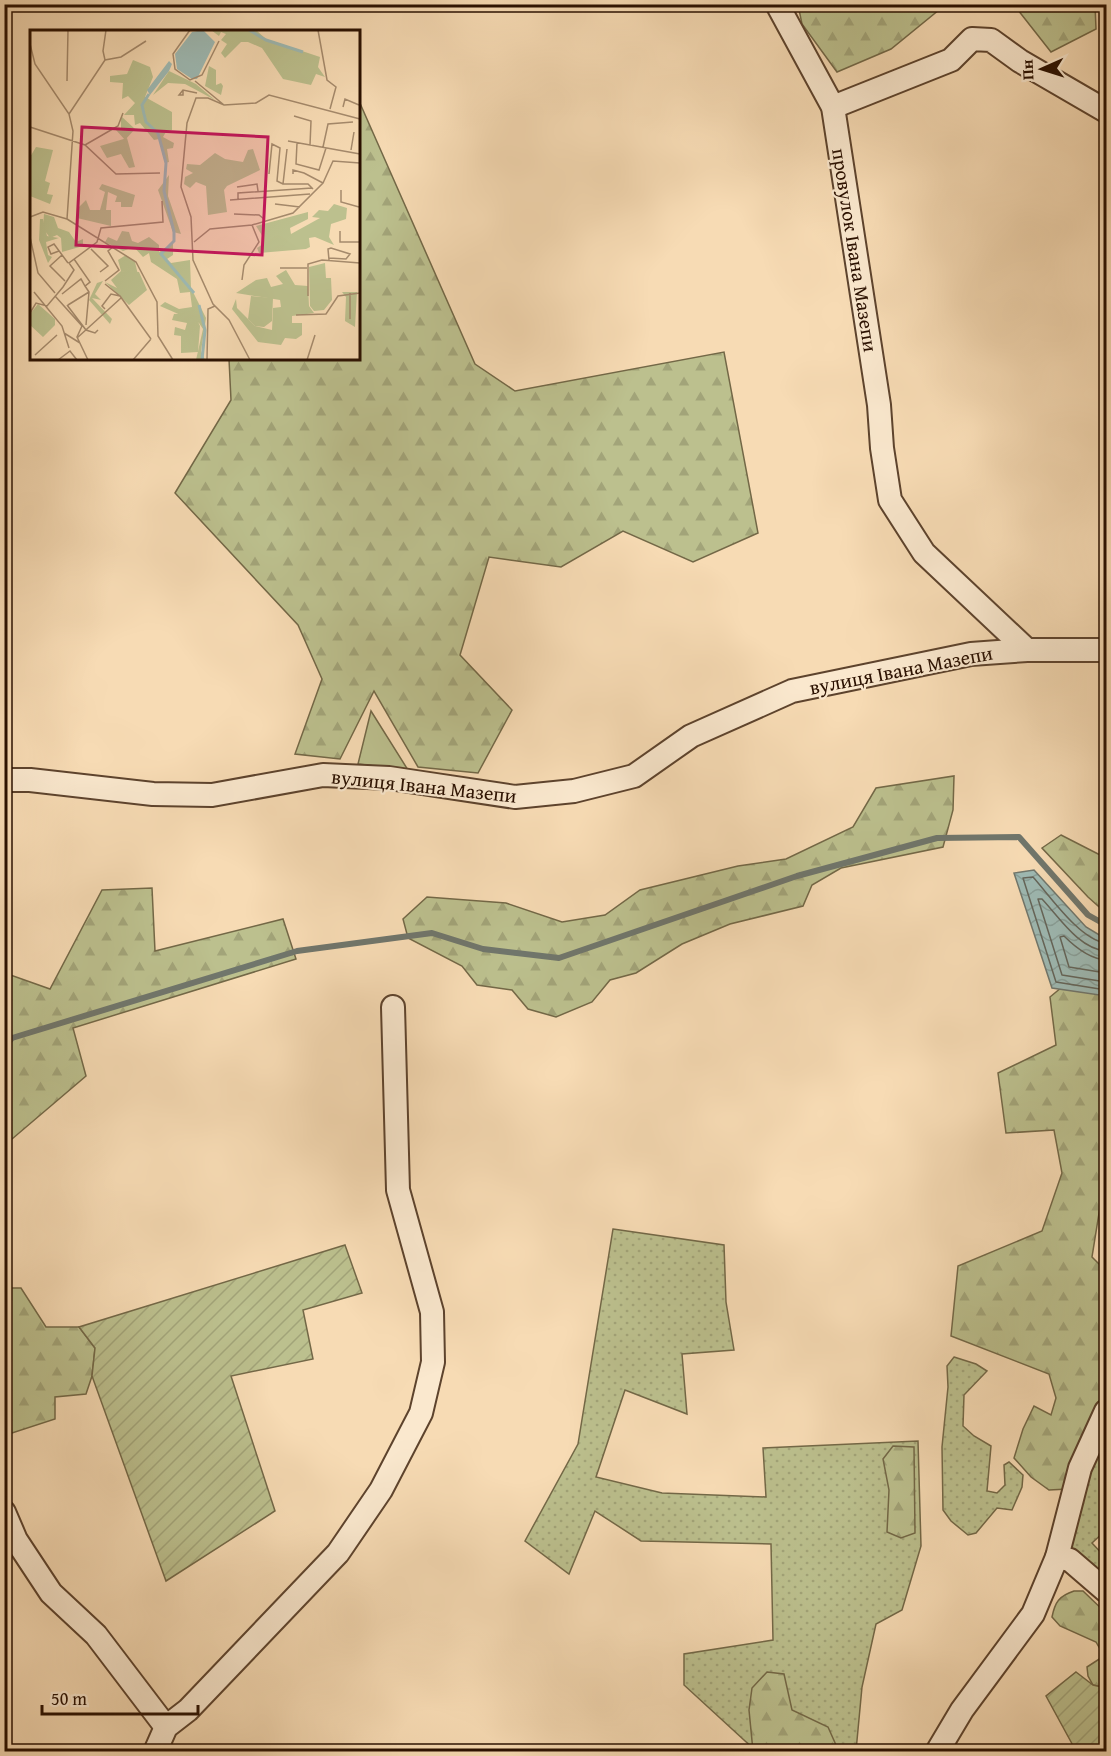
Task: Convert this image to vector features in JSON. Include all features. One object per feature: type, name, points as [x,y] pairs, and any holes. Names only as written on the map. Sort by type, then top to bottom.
[{"type":"street","name":"провулок Івана Мазепи","points":[[777,4],[833,107],[879,405],[882,448],[890,500],[924,553],[1026,650]]},
{"type":"street","points":[[833,107],[951,60],[972,39],[991,40],[1020,61],[1107,111]]},
{"type":"street","name":"вулиця Івана Мазепи","points":[[4,780],[30,780],[153,794],[212,795],[323,775],[389,778],[515,797],[574,791],[634,776],[692,736],[792,691],[971,654],[1026,650],[1107,650]]},
{"type":"street","points":[[155,1752],[166,1727],[189,1710],[338,1552],[381,1490],[421,1413],[432,1362],[432,1312],[398,1190],[393,1007]]},
{"type":"street","points":[[937,1752],[962,1710],[1033,1614],[1057,1557],[1080,1468],[1107,1411]]},
{"type":"street","points":[[4,1512],[16,1540],[51,1593],[96,1635],[166,1727]]},
{"type":"street","points":[[1057,1557],[1070,1560],[1107,1591]]},
{"type":"green space","points":[[798,4],[945,5],[891,49],[837,72],[802,24]]},
{"type":"green space","points":[[1014,5],[1095,5],[1096,29],[1051,52]]},
{"type":"green space","points":[[360,103],[475,364],[515,391],[724,352],[758,533],[693,562],[623,531],[561,567],[489,557],[460,655],[512,710],[478,773],[418,767],[374,691],[340,759],[295,754],[322,679],[298,625],[175,493],[231,400],[229,360],[360,360]]},
{"type":"green space","points":[[371,711],[408,770],[358,764]]},
{"type":"green space","points":[[954,776],[953,810],[943,847],[841,868],[812,885],[803,906],[730,924],[682,944],[636,973],[610,980],[592,1002],[556,1017],[528,1009],[512,990],[477,985],[462,966],[408,938],[403,919],[427,897],[506,903],[562,922],[605,915],[640,890],[738,866],[786,859],[853,827],[876,788]]},
{"type":"green space","points":[[1061,835],[1106,858],[1106,913],[1042,848]]},
{"type":"green space","points":[[152,888],[155,951],[283,919],[296,959],[73,1028],[86,1076],[5,1145],[5,973],[50,989],[102,890]]},
{"type":"green space","points":[[1073,978],[1106,983],[1106,1200],[1100,1207],[1092,1257],[1106,1271],[1106,1396],[1083,1447],[1068,1489],[1049,1490],[1031,1477],[1014,1458],[1023,1429],[1034,1406],[1051,1415],[1056,1398],[1049,1374],[951,1336],[958,1266],[1042,1231],[1062,1173],[1054,1130],[1006,1133],[998,1073],[1056,1045],[1050,997]]},
{"type":"green space","points":[[613,1229],[724,1245],[726,1302],[734,1350],[682,1354],[687,1414],[625,1390],[596,1477],[662,1493],[766,1497],[763,1448],[918,1441],[921,1546],[902,1610],[876,1624],[862,1687],[856,1751],[756,1751],[684,1685],[684,1654],[773,1640],[771,1544],[641,1541],[595,1511],[569,1574],[525,1541],[578,1444]]},
{"type":"green space","points":[[345,1245],[362,1293],[303,1310],[313,1359],[231,1376],[275,1511],[166,1581],[92,1376],[95,1348],[79,1327]]},
{"type":"green space","points":[[4,1288],[21,1288],[46,1327],[79,1327],[95,1348],[92,1376],[86,1394],[55,1397],[55,1419],[9,1434],[4,1432]]},
{"type":"green space","points":[[954,1357],[976,1364],[987,1371],[964,1395],[963,1426],[991,1446],[987,1491],[997,1493],[1005,1485],[1004,1465],[1009,1462],[1023,1475],[1022,1487],[1012,1510],[997,1508],[976,1533],[968,1535],[951,1521],[943,1510],[942,1447],[948,1387],[947,1366]]},
{"type":"green space","points":[[1106,1424],[1106,1530],[1092,1543],[1106,1558],[1106,1581],[1068,1545],[1085,1465]]},
{"type":"green space","points":[[893,1446],[914,1447],[915,1533],[901,1538],[887,1532],[889,1490],[883,1459]]},
{"type":"green space","points":[[1074,1591],[1083,1591],[1106,1613],[1106,1688],[1093,1685],[1088,1676],[1087,1667],[1104,1656],[1096,1642],[1060,1626],[1052,1617],[1058,1600]]},
{"type":"green space","points":[[767,1672],[784,1674],[792,1710],[828,1727],[836,1745],[867,1745],[867,1751],[753,1751],[749,1710],[752,1688]]},
{"type":"green space","points":[[1076,1672],[1093,1685],[1106,1688],[1106,1751],[1076,1751],[1046,1696]]},
{"type":"water","points":[[1034,870],[1086,927],[1106,939],[1106,996],[1052,988],[1014,873]]},
{"type":"waterway","points":[[4,1048],[12,1038],[297,951],[432,933],[483,949],[559,958],[797,876],[937,838],[1019,837],[1088,915],[1106,925]]}]
